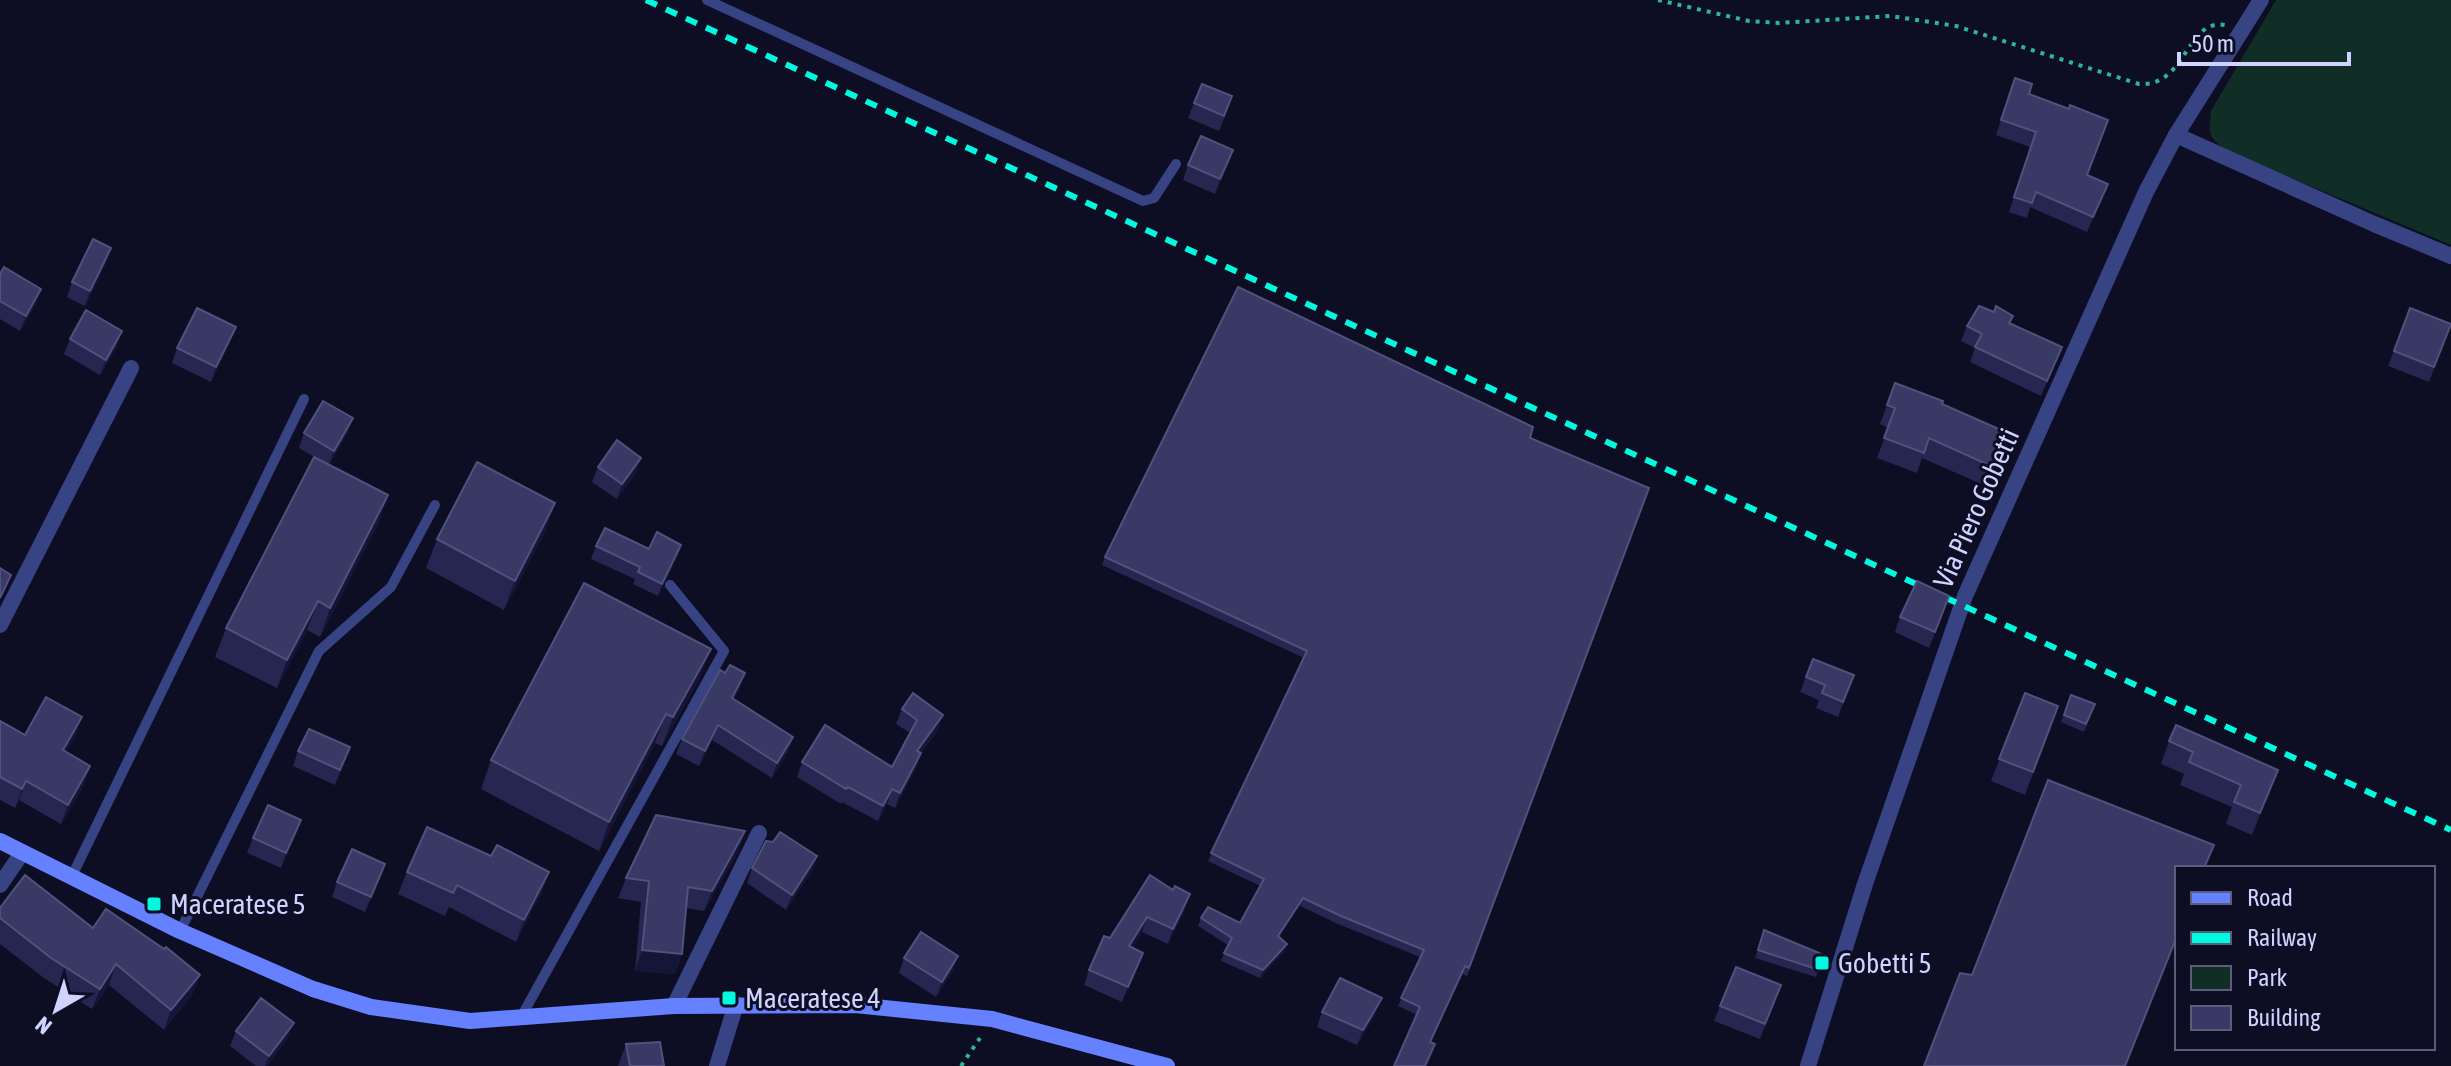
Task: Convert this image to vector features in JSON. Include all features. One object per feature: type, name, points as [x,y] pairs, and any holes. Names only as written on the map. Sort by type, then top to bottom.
[{"type":"main road","points":[[0,841],[180,931],[313,989],[371,1007],[470,1021],[674,1006],[855,1005],[992,1019],[1167,1066]]},
{"type":"street","name":"Via Piero Gobetti","points":[[1808,1066],[1870,869],[1965,596],[2118,249],[2176,135],[2261,0]]},
{"type":"street","points":[[2176,135],[2451,256]]},
{"type":"street","points":[[0,625],[131,368]]},
{"type":"street","points":[[674,1006],[759,833]]},
{"type":"street","points":[[0,885],[22,853]]},
{"type":"street","points":[[717,1066],[736,1004]]},
{"type":"lane","points":[[707,0],[1143,201],[1154,198],[1176,164]]},
{"type":"lane","points":[[71,878],[304,399]]},
{"type":"lane","points":[[180,931],[319,651],[391,587],[435,505]]},
{"type":"lane","points":[[520,1019],[724,651],[670,585]]},
{"type":"path","points":[[1658,0],[1749,21],[1779,23],[1891,16],[1956,26],[2139,84],[2152,85],[2176,67],[2203,29],[2216,23],[2243,28]]},
{"type":"path","points":[[961,1066],[992,1019]]},
{"type":"green space","points":[[2276,0],[2451,0],[2451,245],[2232,153],[2214,140],[2210,132],[2211,111]]},
{"type":"building","points":[[2015,78],[2032,84],[2029,94],[2108,120],[2087,175],[2108,184],[2093,217],[2036,192],[2032,203],[2014,197],[2036,132],[2001,120]]},
{"type":"building","points":[[1202,84],[1232,96],[1224,116],[1194,103]]},
{"type":"building","points":[[1201,136],[1233,150],[1220,179],[1188,165]]},
{"type":"building","points":[[93,239],[111,248],[90,291],[72,282]]},
{"type":"building","points":[[4,267],[41,289],[26,316],[0,301],[0,274]]},
{"type":"building","points":[[1238,287],[1533,427],[1530,438],[1649,488],[1469,968],[1465,966],[1430,1042],[1435,1044],[1425,1066],[1394,1066],[1420,1007],[1401,998],[1424,950],[1303,898],[1278,936],[1287,944],[1263,970],[1224,953],[1232,938],[1201,918],[1208,907],[1240,923],[1264,879],[1211,853],[1307,651],[1105,557]]},
{"type":"building","points":[[1979,306],[1994,312],[1996,306],[2013,316],[2009,323],[2062,347],[2047,381],[1975,347],[1982,334],[1967,326]]},
{"type":"building","points":[[197,308],[236,327],[216,367],[177,348]]},
{"type":"building","points":[[2410,308],[2451,324],[2434,367],[2394,351]]},
{"type":"building","points":[[86,310],[122,331],[106,360],[70,339]]},
{"type":"building","points":[[1895,383],[1943,401],[1942,404],[2008,433],[1993,467],[1929,438],[1924,453],[1884,438],[1895,408],[1887,405]]},
{"type":"building","points":[[323,401],[353,418],[334,451],[304,433]]},
{"type":"building","points":[[617,440],[641,458],[622,484],[598,467]]},
{"type":"building","points":[[314,457],[388,495],[330,608],[318,601],[287,660],[226,628]]},
{"type":"building","points":[[477,462],[555,503],[515,581],[437,539]]},
{"type":"building","points":[[605,528],[649,549],[657,532],[681,545],[662,584],[638,572],[640,567],[596,546]]},
{"type":"building","points":[[0,568],[11,575],[0,598]]},
{"type":"building","points":[[1917,581],[1949,596],[1935,632],[1900,617]]},
{"type":"building","points":[[584,583],[711,649],[673,717],[666,714],[609,822],[491,760]]},
{"type":"building","points":[[1813,659],[1854,675],[1843,702],[1822,693],[1825,685],[1806,677]]},
{"type":"building","points":[[730,665],[745,673],[732,698],[793,737],[777,763],[718,725],[705,751],[682,739],[720,670],[725,673]]},
{"type":"building","points":[[913,693],[943,715],[917,751],[921,753],[900,793],[892,789],[883,806],[848,787],[846,789],[802,762],[825,725],[892,767],[917,720],[902,709]]},
{"type":"building","points":[[2025,693],[2058,706],[2033,772],[1999,759]]},
{"type":"building","points":[[2071,695],[2095,704],[2086,724],[2064,715]]},
{"type":"building","points":[[46,697],[82,717],[63,750],[90,766],[68,805],[26,781],[22,789],[0,777],[0,721],[25,735]]},
{"type":"building","points":[[2176,725],[2278,770],[2260,813],[2234,802],[2241,785],[2189,762],[2193,752],[2169,741]]},
{"type":"building","points":[[309,729],[350,747],[340,770],[298,751]]},
{"type":"building","points":[[2048,780],[2214,845],[2205,866],[2175,866],[2175,941],[2125,1066],[1924,1066],[1960,973],[1972,975]]},
{"type":"building","points":[[268,805],[301,820],[286,853],[253,838]]},
{"type":"building","points":[[656,815],[745,831],[712,891],[688,887],[682,954],[642,950],[649,881],[626,878]]},
{"type":"building","points":[[427,827],[491,856],[497,845],[549,872],[524,920],[457,885],[453,893],[407,872]]},
{"type":"building","points":[[780,832],[817,856],[792,895],[752,868],[766,841],[773,842]]},
{"type":"building","points":[[352,849],[385,864],[371,897],[337,882]]},
{"type":"building","points":[[25,875],[93,928],[106,909],[164,949],[166,947],[200,975],[171,1010],[116,964],[100,989],[51,958],[0,918],[0,908]]},
{"type":"building","points":[[1150,875],[1173,890],[1175,886],[1190,894],[1173,929],[1147,917],[1129,946],[1143,953],[1128,987],[1089,970],[1104,936],[1110,938]]},
{"type":"building","points":[[1764,930],[1824,955],[1819,970],[1758,950]]},
{"type":"building","points":[[921,932],[958,956],[942,982],[904,958]]},
{"type":"building","points":[[1736,967],[1781,985],[1765,1024],[1720,1006]]},
{"type":"building","points":[[1340,978],[1382,998],[1363,1030],[1322,1012]]},
{"type":"building","points":[[261,998],[294,1023],[269,1056],[236,1031]]},
{"type":"building","points":[[660,1042],[664,1066],[630,1066],[626,1044]]},
{"type":"railway","points":[[646,0],[2451,830]]},
{"type":"place","name":"Maceratese 5","points":[[154,904]]},
{"type":"place","name":"Gobetti 5","points":[[1822,963]]},
{"type":"place","name":"Maceratese 4","points":[[729,998]]}]
